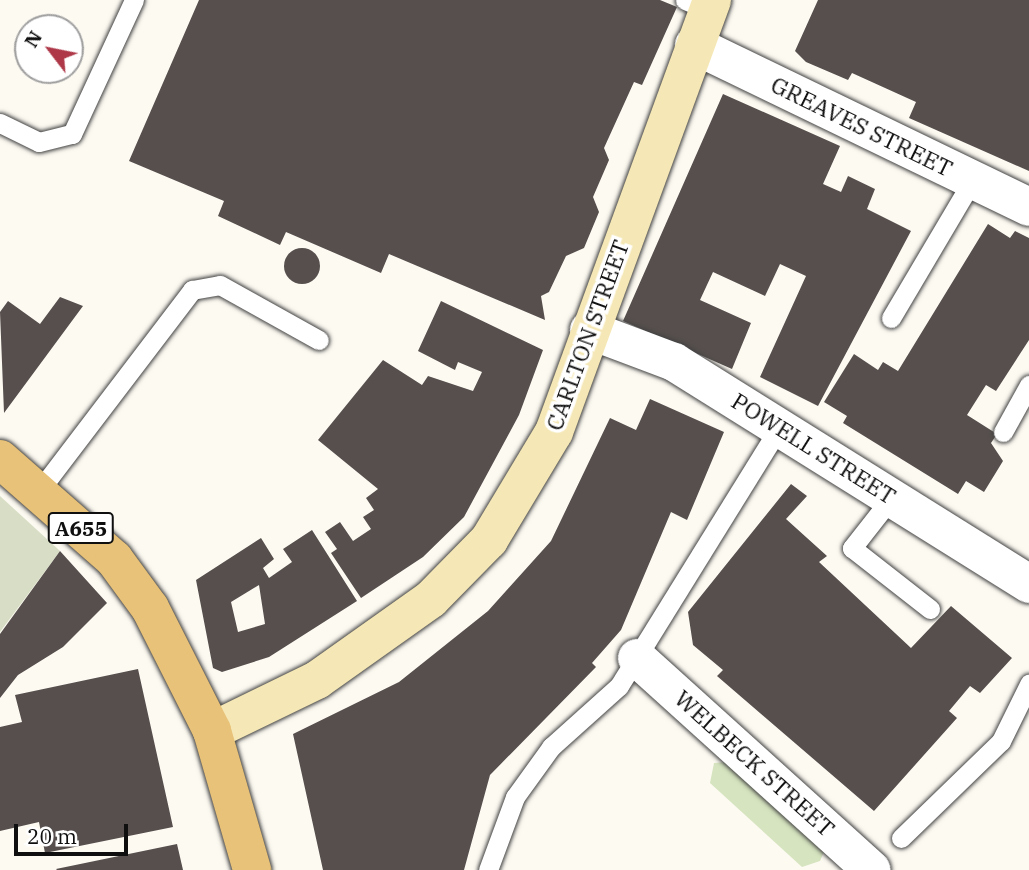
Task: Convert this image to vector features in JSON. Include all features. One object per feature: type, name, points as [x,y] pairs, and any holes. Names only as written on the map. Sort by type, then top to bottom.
[{"type":"main road","name":"A655","points":[[0,459],[114,559],[150,608],[212,731],[252,870]]},
{"type":"street","name":"CARLTON STREET","points":[[212,731],[317,680],[459,576],[554,432],[694,45],[702,3]]},
{"type":"street","name":"GREAVES STREET","points":[[694,45],[1029,207]]},
{"type":"street","name":"POWELL STREET","points":[[589,330],[674,362],[1029,584]]},
{"type":"street","name":"WELBECK STREET","points":[[637,658],[872,870]]},
{"type":"lane","points":[[0,123],[39,142],[72,134],[134,0]]},
{"type":"lane","points":[[891,318],[972,181]]},
{"type":"lane","points":[[39,491],[192,290],[220,285],[319,340]]},
{"type":"lane","points":[[1003,432],[1029,385]]},
{"type":"lane","points":[[488,870],[515,797],[551,747],[619,686],[780,426]]},
{"type":"lane","points":[[892,497],[852,548],[930,609]]},
{"type":"lane","points":[[901,838],[1001,741],[1029,684]]},
{"type":"green space","points":[[0,496],[60,551],[0,632]]},
{"type":"green space","points":[[738,761],[828,843],[820,861],[802,867],[710,783],[714,763]]},
{"type":"building","points":[[199,0],[660,0],[677,7],[642,85],[634,82],[604,148],[609,160],[593,197],[599,212],[584,248],[566,256],[549,292],[541,296],[545,320],[389,254],[381,273],[286,232],[280,245],[218,216],[224,201],[129,161]]},
{"type":"building","points":[[818,0],[1029,0],[1029,171],[909,118],[916,102],[852,73],[848,80],[806,62],[795,51]]},
{"type":"building","points":[[723,94],[840,146],[823,184],[841,192],[848,176],[875,189],[867,209],[911,231],[818,406],[760,377],[806,276],[780,264],[765,296],[713,272],[700,300],[751,323],[732,369],[623,321]]},
{"type":"building","points":[[988,224],[1010,238],[1015,231],[1029,238],[1029,340],[996,391],[986,385],[967,415],[997,434],[991,443],[1003,461],[984,492],[966,481],[958,494],[843,423],[847,416],[824,402],[854,354],[878,370],[883,362],[898,371]]},
{"type":"building","points":[[302,248],[314,254],[320,266],[314,278],[302,284],[290,278],[284,266],[290,254]]},
{"type":"building","points":[[60,297],[83,306],[4,413],[0,312],[8,301],[40,324]]},
{"type":"building","points":[[441,301],[543,350],[519,415],[464,517],[423,557],[361,598],[331,553],[337,549],[325,532],[340,522],[353,541],[371,529],[363,517],[374,510],[366,498],[378,489],[318,440],[383,360],[422,385],[428,376],[473,391],[482,372],[458,362],[455,370],[418,351]]},
{"type":"building","points":[[650,399],[724,432],[687,520],[671,512],[621,630],[592,663],[596,667],[490,775],[464,870],[323,870],[293,734],[399,682],[488,611],[551,541],[610,418],[636,430]]},
{"type":"building","points":[[791,484],[807,496],[786,519],[827,556],[819,562],[911,648],[951,606],[1012,658],[980,693],[970,686],[949,711],[957,718],[874,811],[717,676],[723,670],[693,645],[688,612]]},
{"type":"building","points":[[312,530],[357,601],[269,657],[222,672],[213,668],[196,580],[261,538],[274,559],[263,568],[269,578],[292,562],[283,549]],"holes":[[[259,585],[265,624],[238,632],[231,602]]]},
{"type":"building","points":[[60,551],[107,603],[63,647],[18,675],[0,698],[0,634]]},
{"type":"building","points":[[138,669],[173,827],[45,853],[39,822],[0,831],[0,727],[22,722],[15,695]]},
{"type":"building","points":[[177,844],[183,870],[56,869]]}]
